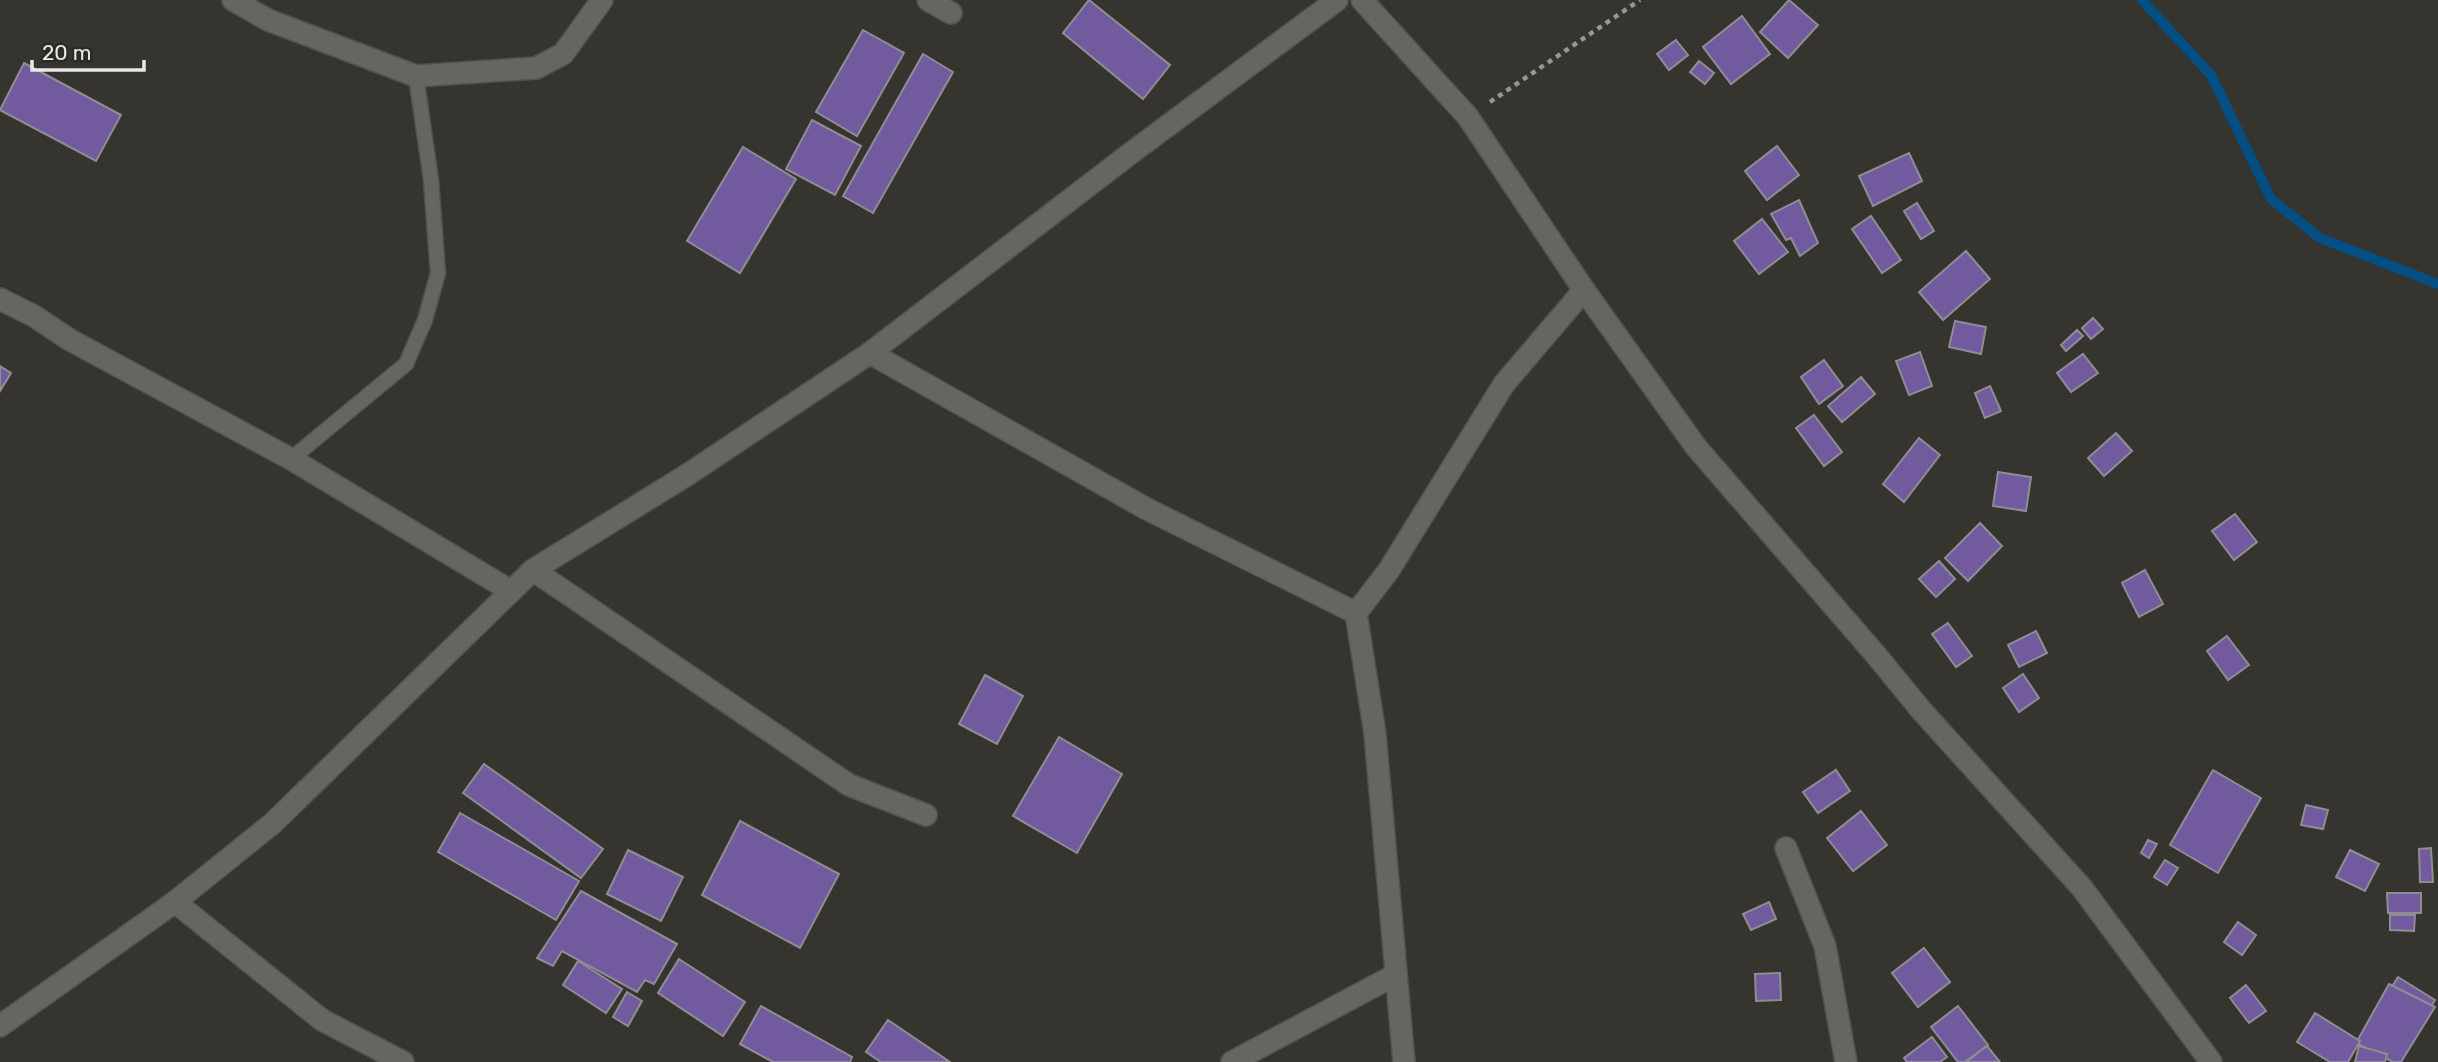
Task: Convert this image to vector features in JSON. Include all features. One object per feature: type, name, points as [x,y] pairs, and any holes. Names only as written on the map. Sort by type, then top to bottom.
[{"type":"street","points":[[233,0],[268,20],[416,76],[536,68],[563,54],[602,0]]},
{"type":"street","points":[[928,0],[951,13]]},
{"type":"street","points":[[1,1029],[175,902],[273,823],[533,570],[687,475],[870,354],[1131,153],[1337,0]]},
{"type":"street","points":[[1362,0],[1468,117],[1584,290],[1696,447],[1877,655],[1921,710],[2082,888],[2211,1062]]},
{"type":"street","points":[[1404,1062],[1375,734],[1356,613],[1389,570],[1504,384],[1584,290]]},
{"type":"street","points":[[0,299],[34,316],[70,340],[291,459],[511,592]]},
{"type":"street","points":[[870,354],[1145,508],[1356,613]]},
{"type":"street","points":[[533,570],[849,785],[926,815]]},
{"type":"street","points":[[1786,848],[1825,946],[1846,1062]]},
{"type":"street","points":[[175,902],[322,1020],[403,1062]]},
{"type":"street","points":[[1232,1062],[1395,975]]},
{"type":"lane","points":[[291,459],[407,363],[425,320],[438,273],[431,180],[416,76]]},
{"type":"path","points":[[1468,117],[1640,0]]},
{"type":"building","points":[[1089,0],[1170,65],[1143,99],[1063,33]]},
{"type":"building","points":[[1789,0],[1818,25],[1788,58],[1760,32]]},
{"type":"building","points":[[1742,16],[1770,54],[1731,84],[1703,47]]},
{"type":"building","points":[[863,30],[904,53],[857,136],[816,112]]},
{"type":"building","points":[[1676,40],[1688,55],[1669,70],[1657,54]]},
{"type":"building","points":[[923,54],[953,72],[873,213],[843,196]]},
{"type":"building","points":[[1699,61],[1714,73],[1705,84],[1690,72]]},
{"type":"building","points":[[24,63],[121,115],[96,161],[0,110]]},
{"type":"building","points":[[812,120],[861,146],[835,195],[786,169]]},
{"type":"building","points":[[1777,146],[1799,175],[1767,200],[1745,171]]},
{"type":"building","points":[[743,147],[796,179],[740,273],[687,241]]},
{"type":"building","points":[[1909,153],[1922,181],[1873,206],[1859,176]]},
{"type":"building","points":[[1799,200],[1818,243],[1800,256],[1791,238],[1786,240],[1771,214]]},
{"type":"building","points":[[1917,203],[1934,231],[1921,239],[1904,211]]},
{"type":"building","points":[[1871,216],[1901,260],[1882,273],[1852,229]]},
{"type":"building","points":[[1762,219],[1788,252],[1759,274],[1734,241]]},
{"type":"building","points":[[1966,251],[1990,279],[1943,320],[1919,292]]},
{"type":"building","points":[[2093,318],[2103,329],[2091,339],[2082,328]]},
{"type":"building","points":[[1955,321],[1986,327],[1981,354],[1949,347]]},
{"type":"building","points":[[2077,330],[2083,336],[2066,351],[2061,345]]},
{"type":"building","points":[[1920,352],[1932,386],[1909,395],[1896,361]]},
{"type":"building","points":[[2083,354],[2098,373],[2071,392],[2057,373]]},
{"type":"building","points":[[1824,360],[1843,386],[1819,404],[1801,377]]},
{"type":"building","points":[[0,366],[11,373],[0,391]]},
{"type":"building","points":[[1861,377],[1875,394],[1842,422],[1828,406]]},
{"type":"building","points":[[1990,386],[2001,411],[1985,418],[1975,393]]},
{"type":"building","points":[[1814,415],[1842,452],[1824,466],[1796,428]]},
{"type":"building","points":[[2116,433],[2132,451],[2104,476],[2088,458]]},
{"type":"building","points":[[1919,438],[1940,455],[1904,502],[1883,484]]},
{"type":"building","points":[[1998,472],[2031,477],[2026,511],[1993,506]]},
{"type":"building","points":[[2235,514],[2257,542],[2234,560],[2212,531]]},
{"type":"building","points":[[1980,523],[2002,546],[1968,581],[1945,558]]},
{"type":"building","points":[[1939,561],[1955,579],[1936,597],[1919,579]]},
{"type":"building","points":[[2145,570],[2163,604],[2139,617],[2122,583]]},
{"type":"building","points":[[1948,623],[1972,656],[1956,667],[1932,634]]},
{"type":"building","points":[[2036,631],[2047,653],[2019,667],[2008,645]]},
{"type":"building","points":[[2227,636],[2249,665],[2228,680],[2207,651]]},
{"type":"building","points":[[2023,674],[2039,698],[2019,712],[2003,688]]},
{"type":"building","points":[[985,675],[1023,696],[997,744],[959,724]]},
{"type":"building","points":[[1059,737],[1122,774],[1077,853],[1013,816]]},
{"type":"building","points":[[484,764],[603,849],[581,878],[463,793]]},
{"type":"building","points":[[1836,770],[1850,791],[1818,813],[1803,792]]},
{"type":"building","points":[[2213,770],[2261,798],[2218,873],[2170,845]]},
{"type":"building","points":[[2306,805],[2328,810],[2323,829],[2301,825]]},
{"type":"building","points":[[1861,811],[1887,845],[1853,871],[1827,838]]},
{"type":"building","points":[[460,813],[579,881],[556,920],[438,852]]},
{"type":"building","points":[[740,821],[839,874],[800,948],[702,895]]},
{"type":"building","points":[[2148,840],[2157,844],[2149,858],[2141,853]]},
{"type":"building","points":[[2431,848],[2433,882],[2420,882],[2419,849]]},
{"type":"building","points":[[628,850],[683,877],[661,921],[607,894]]},
{"type":"building","points":[[2350,850],[2379,864],[2365,891],[2336,877]]},
{"type":"building","points":[[2165,860],[2178,868],[2167,885],[2154,877]]},
{"type":"building","points":[[581,891],[677,944],[654,984],[645,980],[637,992],[562,951],[553,966],[537,958]]},
{"type":"building","points":[[2387,893],[2421,893],[2421,913],[2388,913]]},
{"type":"building","points":[[1769,902],[1776,919],[1751,930],[1743,914]]},
{"type":"building","points":[[2390,915],[2415,915],[2414,931],[2390,930]]},
{"type":"building","points":[[2238,922],[2256,935],[2242,955],[2224,942]]},
{"type":"building","points":[[1924,948],[1950,982],[1918,1007],[1892,973]]},
{"type":"building","points":[[679,959],[745,1002],[723,1036],[658,993]]},
{"type":"building","points":[[578,961],[622,989],[606,1013],[563,985]]},
{"type":"building","points":[[1780,973],[1781,1000],[1756,1001],[1755,974]]},
{"type":"building","points":[[2398,977],[2435,1000],[2402,1054],[2364,1031]]},
{"type":"building","points":[[2389,984],[2435,1007],[2401,1062],[2393,1062],[2356,1043]]},
{"type":"building","points":[[2246,985],[2266,1011],[2249,1023],[2230,998]]},
{"type":"building","points":[[627,992],[642,1001],[628,1026],[613,1017]]},
{"type":"building","points":[[761,1006],[852,1057],[850,1062],[773,1062],[740,1044]]},
{"type":"building","points":[[1958,1006],[1988,1045],[1965,1062],[1958,1062],[1931,1027]]},
{"type":"building","points":[[2315,1013],[2360,1041],[2348,1062],[2330,1062],[2297,1042]]},
{"type":"building","points":[[888,1020],[950,1062],[881,1062],[866,1052]]},
{"type":"building","points":[[1932,1037],[1947,1057],[1940,1062],[1907,1062],[1904,1058]]},
{"type":"building","points":[[1987,1046],[2000,1062],[1966,1062]]},
{"type":"building","points":[[2359,1046],[2387,1054],[2385,1062],[2355,1062]]},
{"type":"waterway","points":[[2142,0],[2211,75],[2271,199],[2320,238],[2438,284]]}]
